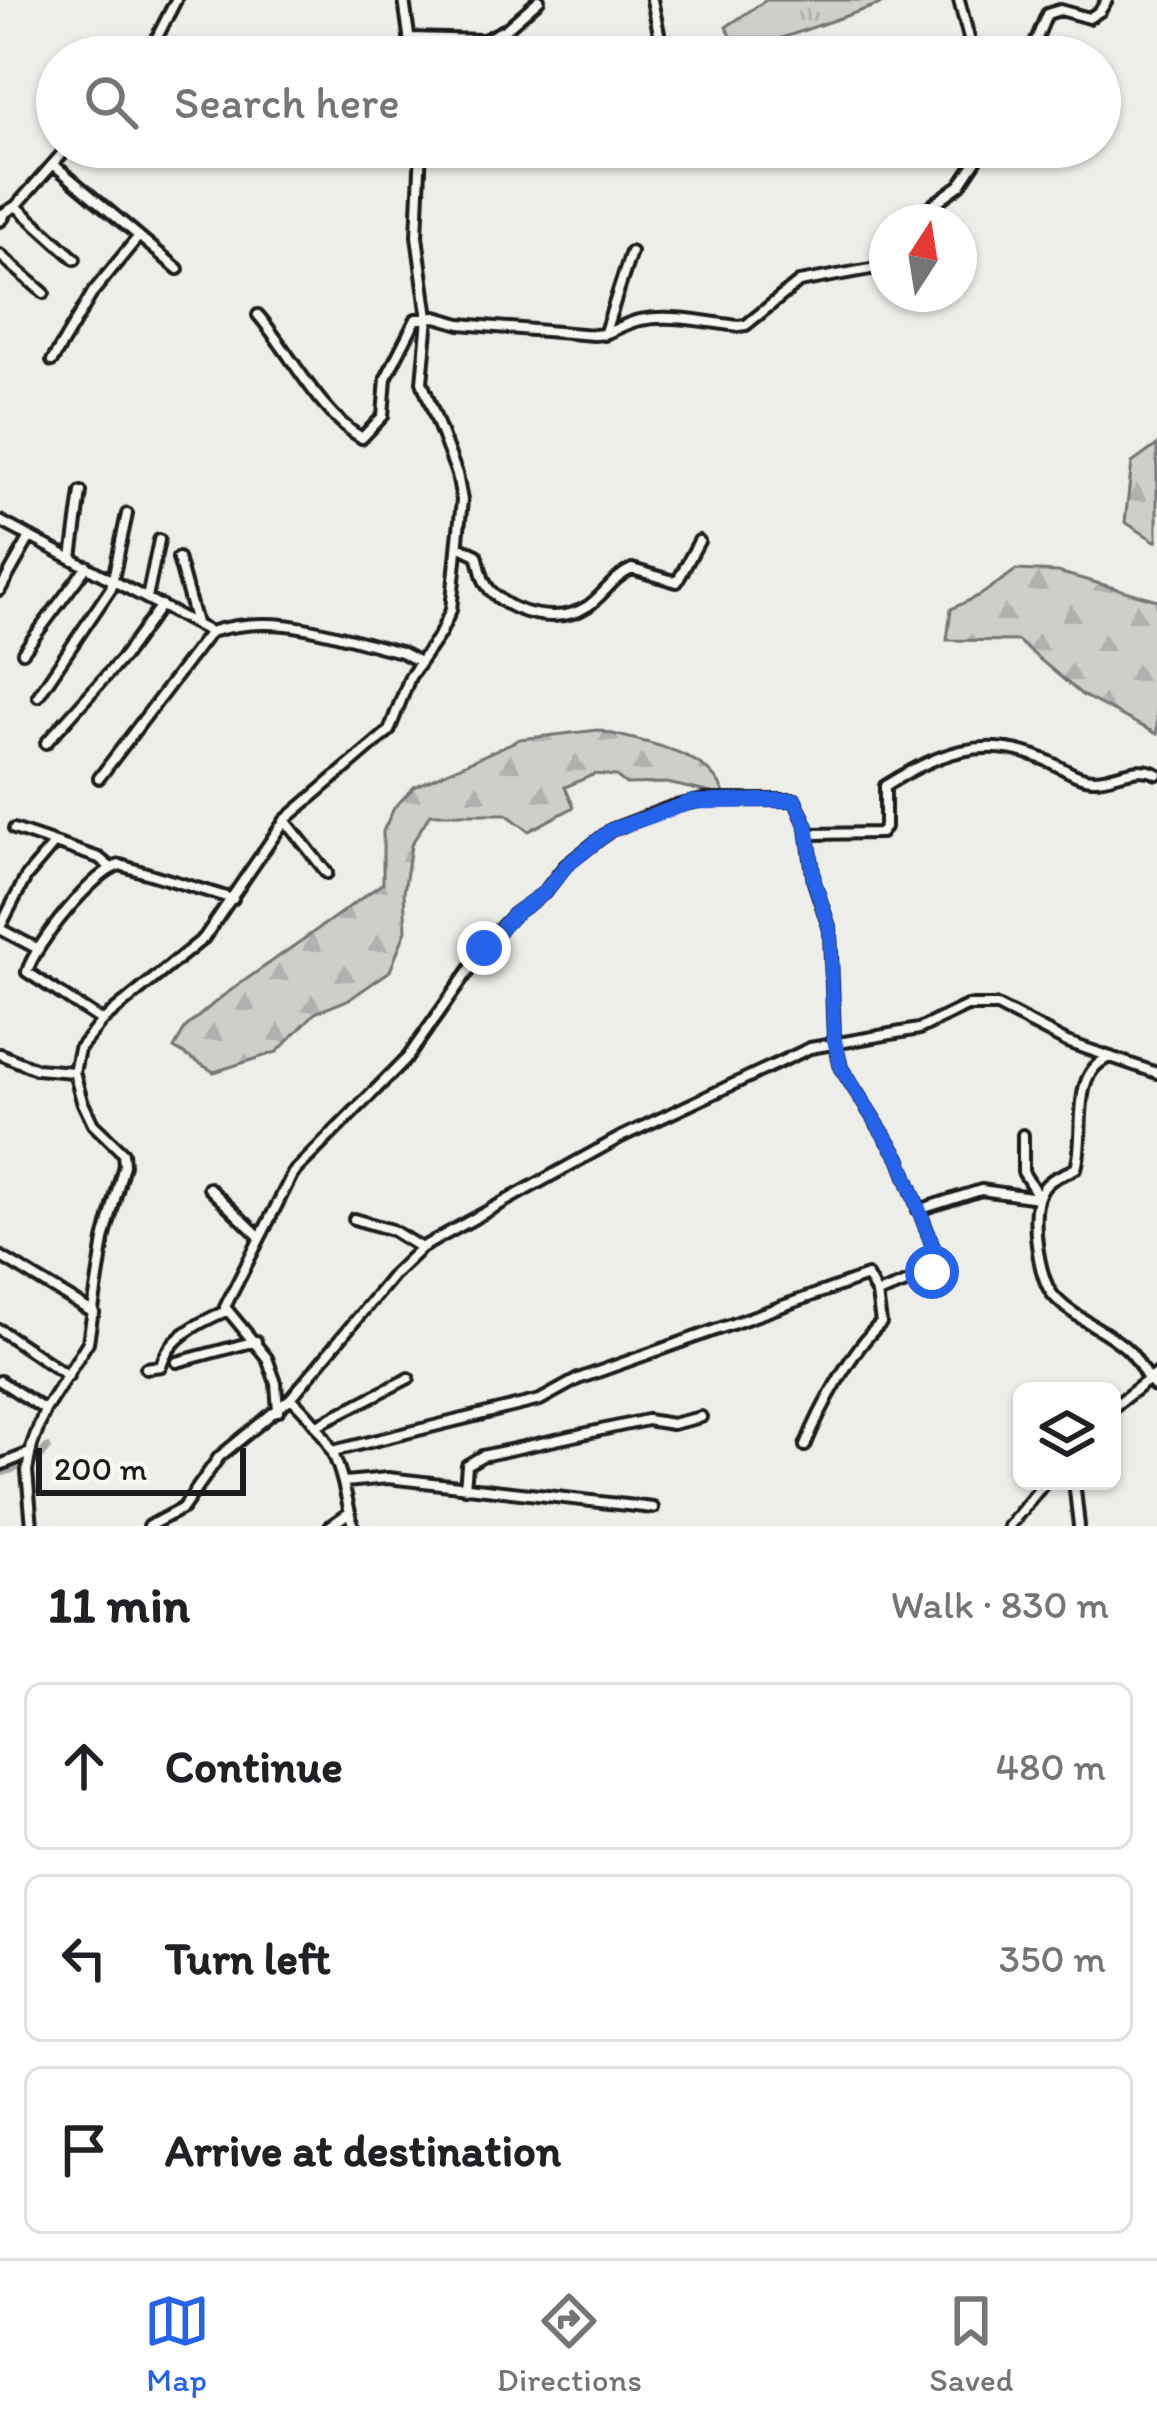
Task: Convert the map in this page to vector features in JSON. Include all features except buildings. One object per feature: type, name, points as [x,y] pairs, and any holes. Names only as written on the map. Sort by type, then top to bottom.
[{"type":"street","points":[[158,36],[176,0]]},
{"type":"street","points":[[404,0],[409,36]]},
{"type":"street","points":[[492,36],[539,0]]},
{"type":"street","points":[[652,0],[660,36]]},
{"type":"street","points":[[959,0],[968,36]]},
{"type":"street","points":[[1038,36],[1047,14],[1060,10],[1089,18],[1107,0]]},
{"type":"street","points":[[1,217],[49,168]]},
{"type":"street","points":[[58,168],[178,269]]},
{"type":"street","points":[[32,1526],[29,1461],[46,1410],[86,1349],[104,1240],[124,1159],[93,1124],[74,1072],[76,1054],[102,1021],[199,944],[284,820],[389,731],[419,662],[451,610],[460,490],[422,382],[428,318],[417,236],[421,168]]},
{"type":"street","points":[[934,204],[959,185],[971,168]]},
{"type":"street","points":[[16,206],[75,259]]},
{"type":"street","points":[[52,361],[93,292],[139,236]]},
{"type":"street","points":[[604,335],[631,252]]},
{"type":"street","points":[[0,255],[44,292]]},
{"type":"street","points":[[258,315],[304,379],[362,438],[383,416],[386,378],[416,319],[604,335],[631,322],[658,318],[746,325],[799,282],[869,269]]},
{"type":"street","points":[[72,558],[81,493]]},
{"type":"street","points":[[38,696],[114,580],[127,514]]},
{"type":"street","points":[[0,521],[210,632]]},
{"type":"street","points":[[0,590],[29,537]]},
{"type":"street","points":[[147,598],[159,540]]},
{"type":"street","points":[[458,546],[477,555],[482,578],[500,599],[525,611],[562,616],[591,604],[632,569],[677,582],[699,541]]},
{"type":"street","points":[[178,558],[196,624]]},
{"type":"street","points":[[23,652],[88,566]]},
{"type":"street","points":[[46,742],[124,656],[161,605]]},
{"type":"street","points":[[99,778],[210,632],[242,622],[269,622],[401,652],[419,662]]},
{"type":"street","points":[[809,834],[880,833],[885,827],[885,786],[925,761],[954,752],[1023,752],[1087,779],[1145,769],[1157,774]]},
{"type":"street","points":[[278,1411],[273,1372],[257,1341],[226,1311],[225,1304],[292,1173],[408,1057],[514,914],[544,893],[599,838],[671,807],[713,800],[795,800],[809,834],[814,881],[830,934],[835,1043],[844,1076],[899,1158],[934,1249],[934,1268],[926,1276],[877,1294]]},
{"type":"street","points":[[284,820],[327,873]]},
{"type":"street","points":[[14,829],[99,858],[110,867]]},
{"type":"street","points":[[38,949],[0,928],[26,877],[54,844]]},
{"type":"street","points":[[102,1021],[29,975],[27,968],[88,887],[110,867],[120,865],[233,899]]},
{"type":"street","points":[[149,1526],[183,1508],[219,1457],[291,1398],[421,1248],[461,1222],[661,1117],[811,1048],[919,1029],[967,1006],[986,1004],[1067,1042],[1157,1072]]},
{"type":"street","points":[[0,1054],[45,1071],[74,1072]]},
{"type":"street","points":[[1038,1198],[1054,1176],[1076,1168],[1081,1108],[1090,1072],[1096,1062],[1112,1057]]},
{"type":"street","points":[[1024,1135],[1023,1172],[1038,1198],[1038,1250],[1049,1291],[1129,1350],[1153,1384]]},
{"type":"street","points":[[209,1187],[260,1236]]},
{"type":"street","points":[[918,1210],[987,1190],[1038,1198]]},
{"type":"street","points":[[354,1219],[406,1236],[421,1248]]},
{"type":"street","points":[[0,1256],[94,1313]]},
{"type":"street","points":[[333,1451],[545,1398],[578,1379],[866,1276],[877,1294],[881,1323],[826,1399],[805,1446]]},
{"type":"street","points":[[146,1368],[161,1366],[165,1354],[184,1335],[226,1311]]},
{"type":"street","points":[[0,1330],[68,1376]]},
{"type":"street","points":[[177,1362],[257,1341]]},
{"type":"street","points":[[1121,1403],[1153,1384],[1157,1372]]},
{"type":"street","points":[[317,1425],[409,1378]]},
{"type":"street","points":[[0,1381],[46,1410]]},
{"type":"street","points":[[0,1391],[13,1389]]},
{"type":"street","points":[[291,1398],[317,1425],[333,1451],[345,1482],[353,1526]]},
{"type":"street","points":[[465,1488],[467,1465],[482,1456],[647,1420],[672,1424],[701,1417]]},
{"type":"street","points":[[0,1465],[29,1461]]},
{"type":"street","points":[[345,1482],[388,1478],[653,1508]]},
{"type":"street","points":[[1009,1526],[1039,1490]]},
{"type":"street","points":[[1074,1490],[1079,1526]]},
{"type":"street","points":[[330,1526],[350,1512]]},
{"type":"green space","points":[[766,0],[892,0],[788,36],[731,36],[726,27]]},
{"type":"green space","points":[[1157,445],[1155,541],[1125,522],[1132,463]]},
{"type":"green space","points":[[1016,570],[1058,572],[1157,600],[1157,734],[1082,695],[1018,641],[947,640],[951,609]]},
{"type":"green space","points":[[598,730],[689,757],[717,780],[725,796],[667,783],[626,784],[616,776],[595,774],[565,787],[574,807],[529,831],[506,814],[430,814],[411,845],[404,892],[406,930],[390,971],[350,999],[315,1013],[277,1052],[214,1072],[174,1048],[186,1027],[220,998],[383,883],[383,831],[394,808],[414,787],[520,739]]},
{"type":"waterway","points":[[0,1473],[37,1461],[47,1448]]},
{"type":"route","points":[[484,948],[514,914],[544,893],[566,866],[611,830],[692,802],[795,800],[807,827],[814,881],[830,930],[834,1038],[841,1068],[899,1158],[934,1249],[932,1272]]}]
